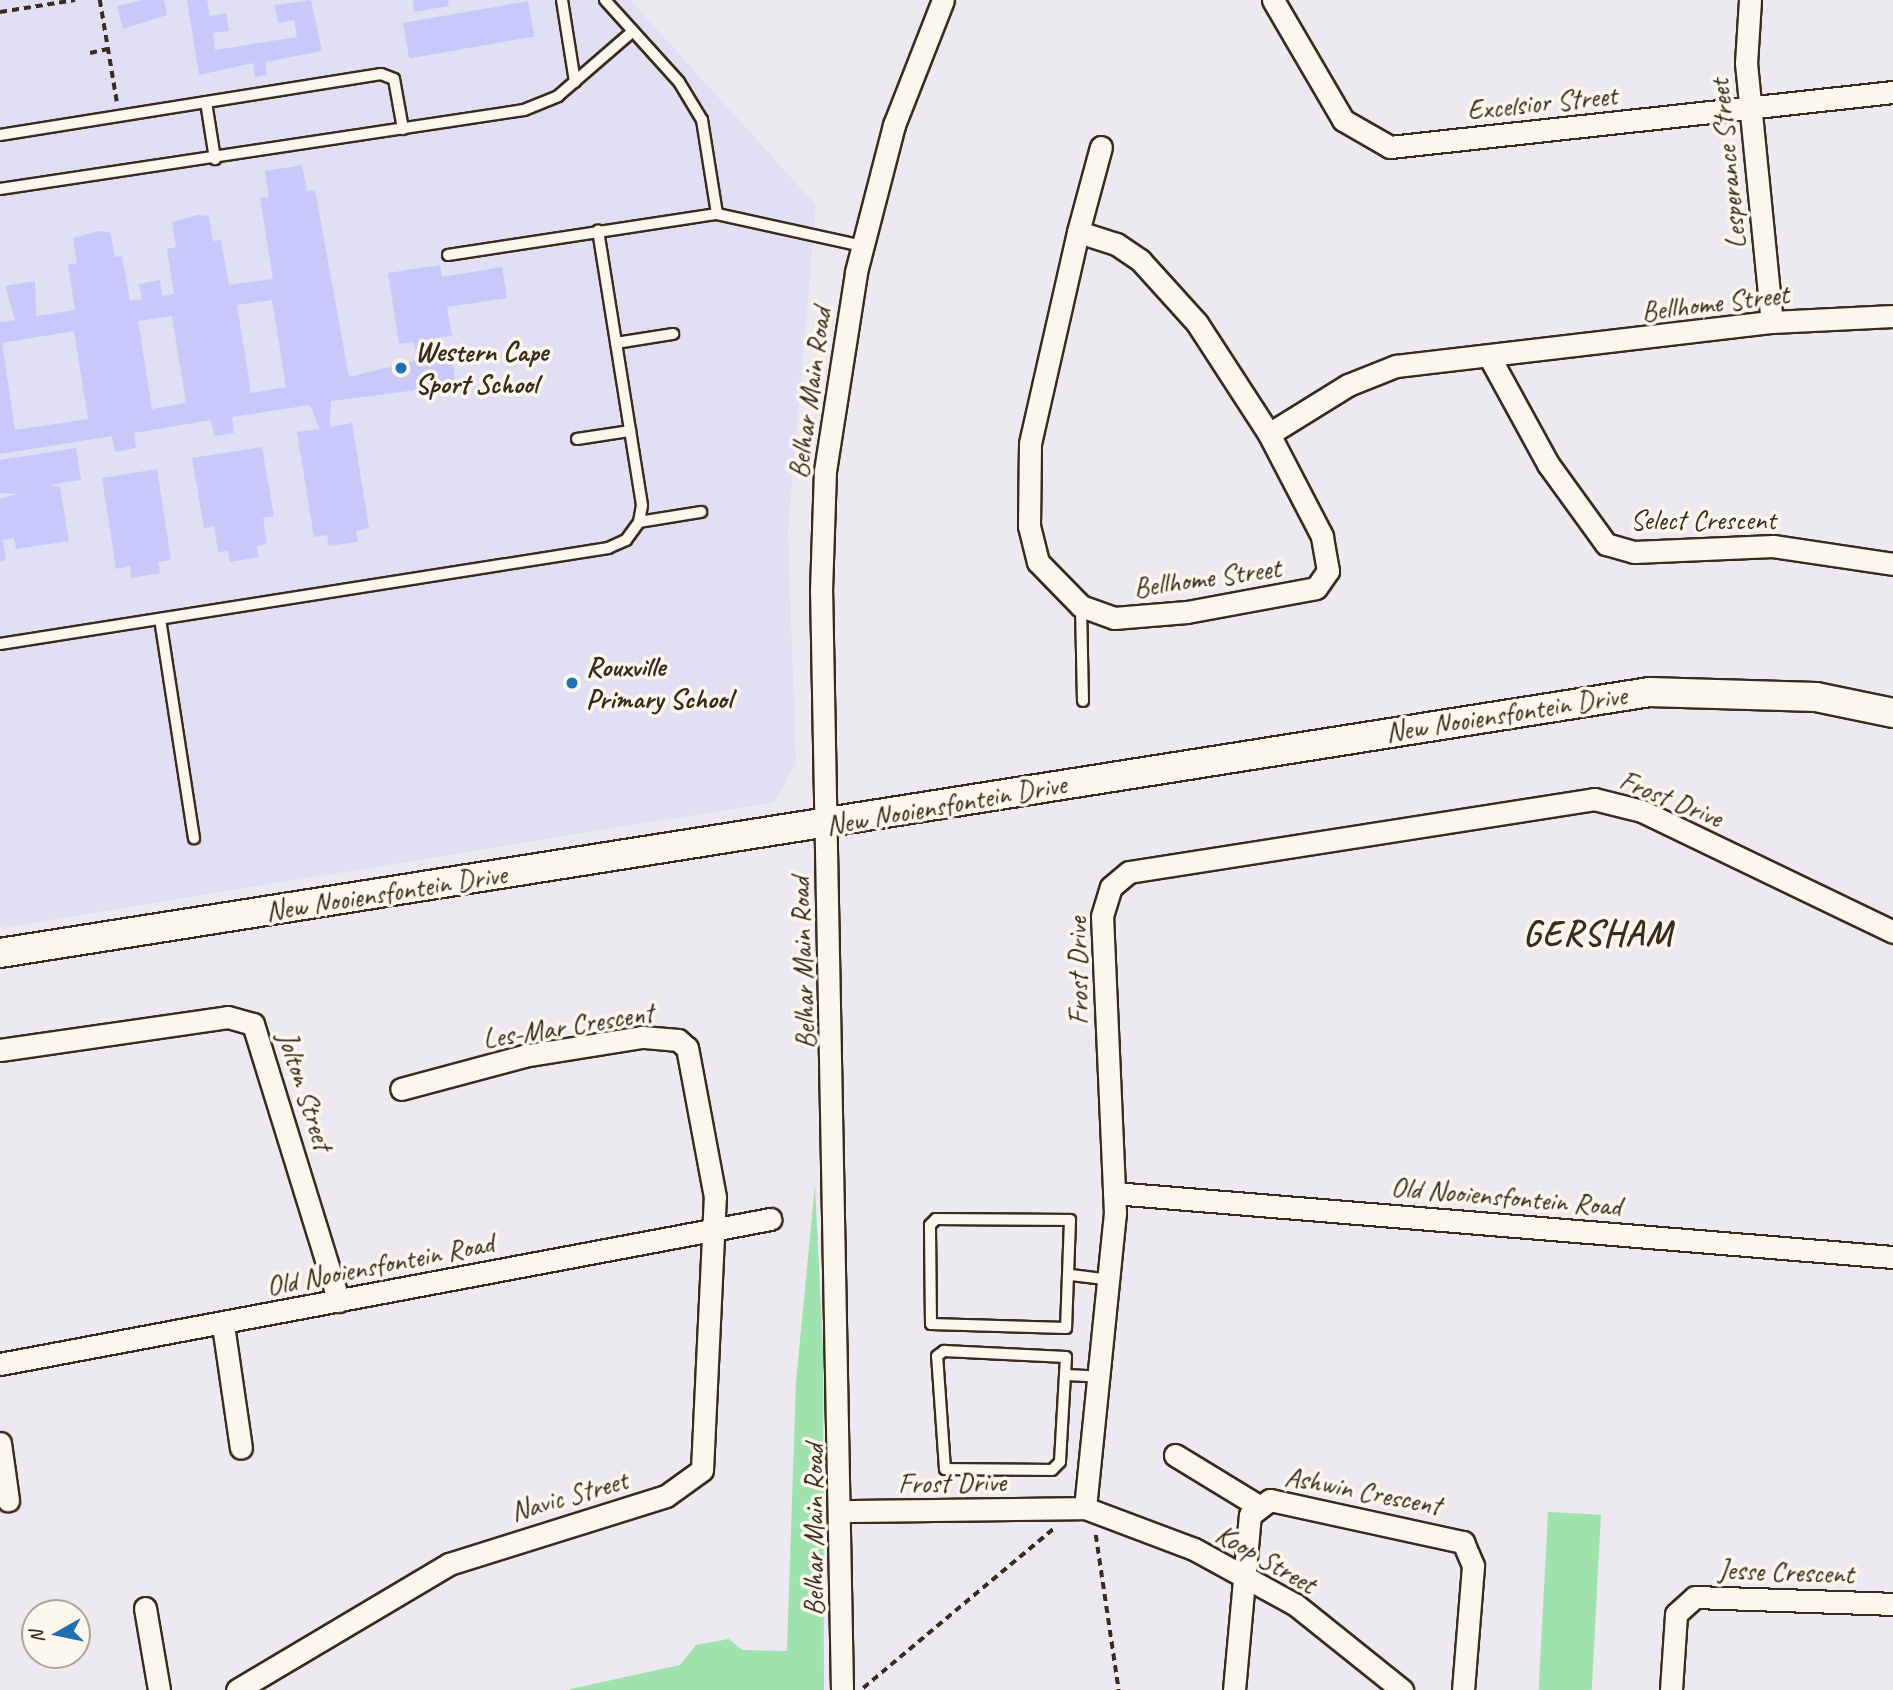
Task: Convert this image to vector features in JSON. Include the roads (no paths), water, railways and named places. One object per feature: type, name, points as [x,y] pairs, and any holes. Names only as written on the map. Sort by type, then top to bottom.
[{"type":"street","name":"Belhar Main Road","points":[[842,1690],[843,1511],[827,826],[825,471],[863,246],[894,125],[943,0]]},
{"type":"street","name":"Excelsior Street","points":[[1273,0],[1343,120],[1390,147],[1893,92]]},
{"type":"street","name":"Lesperance Street","points":[[1750,0],[1750,106],[1772,322]]},
{"type":"street","name":"Bellhome Street","points":[[1078,232],[1116,244],[1172,290],[1269,434],[1329,556],[1315,588],[1136,618],[1095,614],[1082,606],[1038,562],[1029,526],[1030,444],[1078,232],[1101,147]]},
{"type":"street","name":"Bellhome Street","points":[[1269,434],[1381,370],[1772,322],[1893,316]]},
{"type":"street","name":"Select Crescent","points":[[1490,358],[1548,464],[1606,544],[1634,552],[1773,546],[1893,564]]},
{"type":"street","name":"New Nooiensfontein Drive","points":[[0,953],[827,826],[1649,692],[1816,697],[1893,713]]},
{"type":"street","name":"Frost Drive","points":[[843,1511],[1084,1509],[1100,1377],[1114,1194],[1102,916],[1111,887],[1140,869],[1605,800],[1642,811],[1893,932]]},
{"type":"street","name":"Jolton Street","points":[[0,1050],[228,1017],[253,1024],[339,1301]]},
{"type":"street","name":"Les-Mar Crescent","points":[[401,1089],[524,1056],[642,1037],[678,1040],[693,1065],[711,1156],[715,1228]]},
{"type":"street","name":"Old Nooiensfontein Road","points":[[1114,1194],[1893,1257]]},
{"type":"street","name":"Old Nooiensfontein Road","points":[[0,1364],[223,1325],[770,1219]]},
{"type":"street","name":"Navic Street","points":[[237,1690],[457,1560],[689,1484],[702,1470],[705,1452],[715,1228]]},
{"type":"street","points":[[223,1325],[241,1448]]},
{"type":"street","points":[[0,1443],[8,1500]]},
{"type":"street","points":[[1175,1455],[1257,1505]]},
{"type":"street","name":"Ashwin Crescent","points":[[1234,1690],[1243,1575],[1257,1505],[1298,1505],[1463,1542],[1473,1566],[1463,1690]]},
{"type":"street","name":"Koop Street","points":[[1084,1509],[1243,1575],[1296,1605],[1383,1682],[1402,1690]]},
{"type":"street","name":"Jesse Crescent","points":[[1671,1690],[1676,1614],[1695,1597],[1893,1604]]},
{"type":"street","points":[[145,1608],[159,1690]]},
{"type":"lane","points":[[562,0],[575,82]]},
{"type":"lane","points":[[605,0],[633,31],[702,120],[717,214]]},
{"type":"lane","points":[[0,189],[215,159],[538,106],[575,82],[633,31]]},
{"type":"lane","points":[[0,135],[386,74],[396,84],[403,129]]},
{"type":"lane","points":[[206,102],[215,159]]},
{"type":"lane","points":[[448,255],[717,214],[863,246]]},
{"type":"lane","points":[[598,231],[630,431],[639,522]]},
{"type":"lane","points":[[616,343],[673,334]]},
{"type":"lane","points":[[577,439],[630,431]]},
{"type":"lane","points":[[0,644],[608,548],[639,522],[701,512]]},
{"type":"lane","points":[[1082,606],[1083,701]]},
{"type":"lane","points":[[160,619],[194,838]]},
{"type":"lane","points":[[936,1219],[1070,1220],[1071,1275],[1063,1330],[933,1326],[930,1225],[936,1219]]},
{"type":"lane","points":[[1071,1275],[1109,1280]]},
{"type":"lane","points":[[940,1352],[1063,1355],[1068,1375],[1060,1462],[1052,1470],[944,1468],[940,1352]]},
{"type":"lane","points":[[1068,1375],[1100,1377]]},
{"type":"place","name":"Western Cape Sport School","points":[[401,368]]},
{"type":"place","name":"Rouxville Primary School","points":[[572,683]]},
{"type":"district","name":"GERSHAM","points":[[1598,934]]}]
